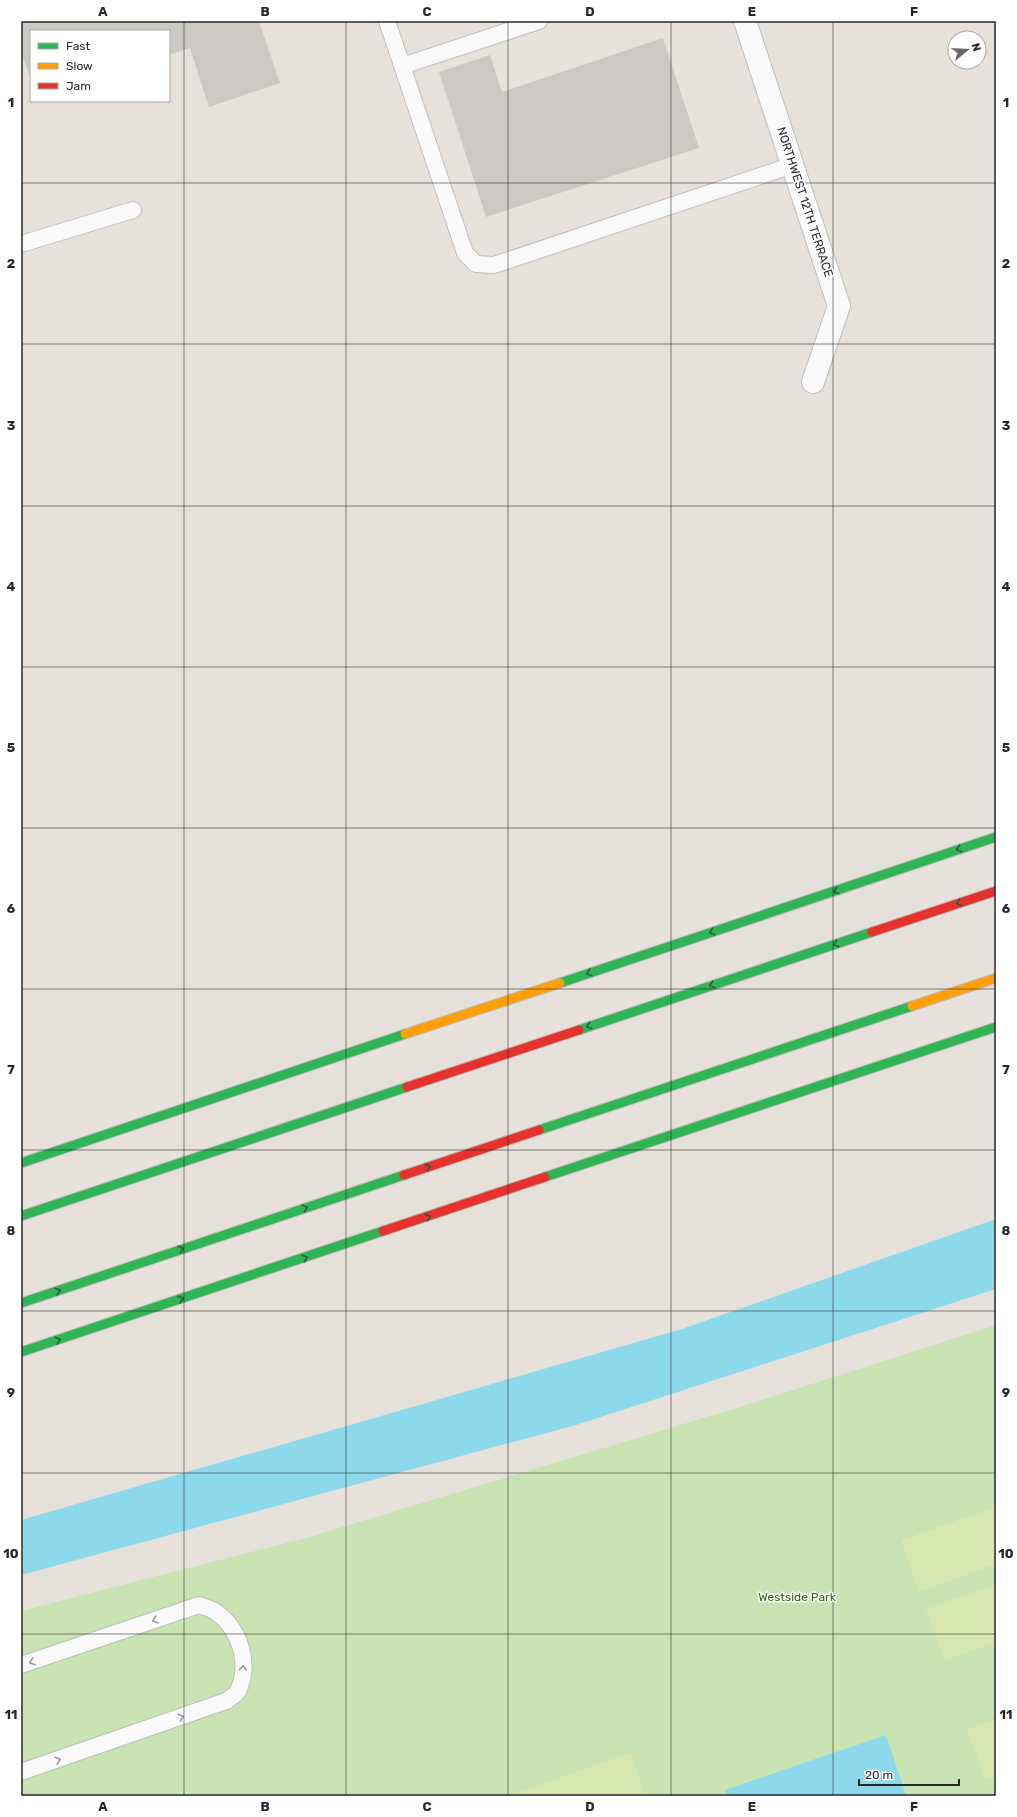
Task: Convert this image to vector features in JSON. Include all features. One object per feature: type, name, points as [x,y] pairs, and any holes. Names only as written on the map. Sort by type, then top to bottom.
[{"type":"highway","points":[[21,1163],[996,837]]},
{"type":"highway","points":[[21,1216],[996,891]]},
{"type":"highway","points":[[21,1303],[996,978]]},
{"type":"highway","points":[[21,1352],[996,1027]]},
{"type":"street","name":"NORTHWEST 12TH TERRACE","points":[[745,21],[839,306],[812,382]]},
{"type":"lane","points":[[387,21],[465,253],[476,264],[494,265],[793,166]]},
{"type":"lane","points":[[402,66],[538,21]]},
{"type":"lane","points":[[21,244],[133,210]]},
{"type":"lane","points":[[21,1665],[199,1605],[216,1611],[230,1626],[240,1643],[243,1660],[242,1678],[237,1692],[226,1701],[21,1772]]},
{"type":"green space","name":"Westside Park","points":[[996,1325],[996,1796],[21,1796],[21,1611],[306,1538],[753,1403]]},
{"type":"green space","points":[[996,1507],[996,1564],[919,1592],[901,1540]]},
{"type":"green space","points":[[996,1584],[996,1642],[944,1661],[926,1609]]},
{"type":"green space","points":[[996,1719],[996,1776],[985,1780],[967,1729]]},
{"type":"green space","points":[[631,1752],[646,1796],[509,1796]]},
{"type":"water","points":[[996,1219],[996,1289],[576,1425],[21,1575],[21,1520],[682,1329]]},
{"type":"water","points":[[886,1735],[906,1796],[727,1796],[725,1790]]},
{"type":"building","points":[[21,21],[259,21],[280,83],[209,107],[190,48],[170,55],[170,30],[30,30],[30,77],[21,51]]},
{"type":"building","points":[[663,38],[699,148],[486,217],[439,72],[490,55],[502,92]]},
{"type":"traffic: fast","points":[[560,983],[996,837]]},
{"type":"traffic: fast","points":[[579,1030],[872,932]]},
{"type":"traffic: fast","points":[[539,1130],[912,1006]]},
{"type":"traffic: fast","points":[[545,1177],[996,1027]]},
{"type":"traffic: fast","points":[[21,1163],[405,1034]]},
{"type":"traffic: fast","points":[[21,1216],[407,1087]]},
{"type":"traffic: fast","points":[[21,1303],[404,1175]]},
{"type":"traffic: fast","points":[[21,1352],[383,1231]]},
{"type":"traffic: slow","points":[[912,1006],[996,978]]},
{"type":"traffic: slow","points":[[405,1034],[560,983]]},
{"type":"traffic: jam","points":[[872,932],[996,891]]},
{"type":"traffic: jam","points":[[407,1087],[579,1030]]},
{"type":"traffic: jam","points":[[404,1175],[539,1130]]},
{"type":"traffic: jam","points":[[383,1231],[545,1177]]}]
